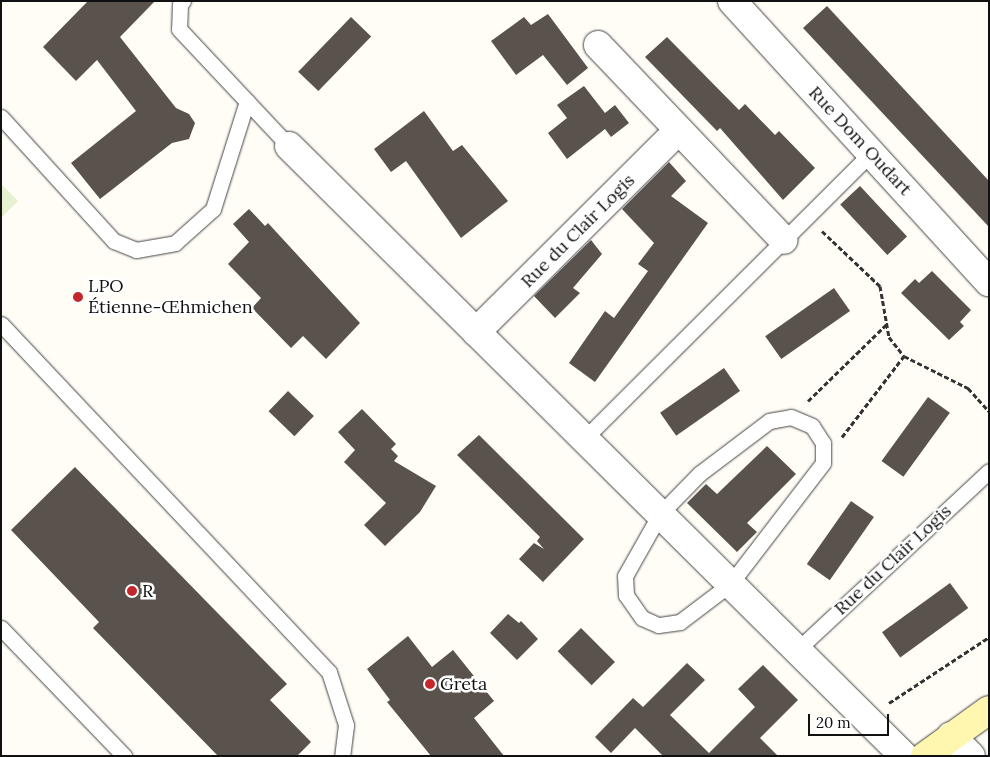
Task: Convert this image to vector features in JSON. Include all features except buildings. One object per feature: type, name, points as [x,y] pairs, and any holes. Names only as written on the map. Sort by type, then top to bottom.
[{"type":"main road","points":[[925,756],[989,710]]},
{"type":"street","name":"Rue Dom Oudart","points":[[732,1],[989,282]]},
{"type":"street","points":[[598,45],[784,240]]},
{"type":"street","name":"Rue du Clair Logis","points":[[476,332],[679,130]]},
{"type":"street","points":[[289,146],[904,756]]},
{"type":"street","points":[[951,736],[971,756]]},
{"type":"lane","points":[[183,1],[180,4],[179,29],[289,146]]},
{"type":"lane","points":[[1,117],[114,241],[136,250],[175,243],[213,209],[247,101]]},
{"type":"lane","points":[[584,439],[871,153]]},
{"type":"lane","points":[[1,324],[329,672],[346,725],[342,756]]},
{"type":"lane","points":[[791,418],[812,426],[823,442],[822,463],[730,584],[680,622],[658,624],[642,618],[626,595],[625,576],[660,514],[699,474],[769,422],[791,418]]},
{"type":"lane","name":"Rue du Clair Logis","points":[[797,650],[989,470]]},
{"type":"lane","points":[[1,628],[124,756]]},
{"type":"path","points":[[807,217],[880,286],[889,337],[904,356],[968,388],[989,410]]},
{"type":"path","points":[[791,418],[887,324]]},
{"type":"path","points":[[822,463],[904,356]]},
{"type":"path","points":[[866,718],[989,637]]},
{"type":"green space","points":[[1,184],[18,201],[1,218]]},
{"type":"place","name":"LPO Étienne-Œhmichen","points":[[78,297]]},
{"type":"place","name":"R","points":[[132,591]]},
{"type":"place","name":"Greta","points":[[430,684]]}]
